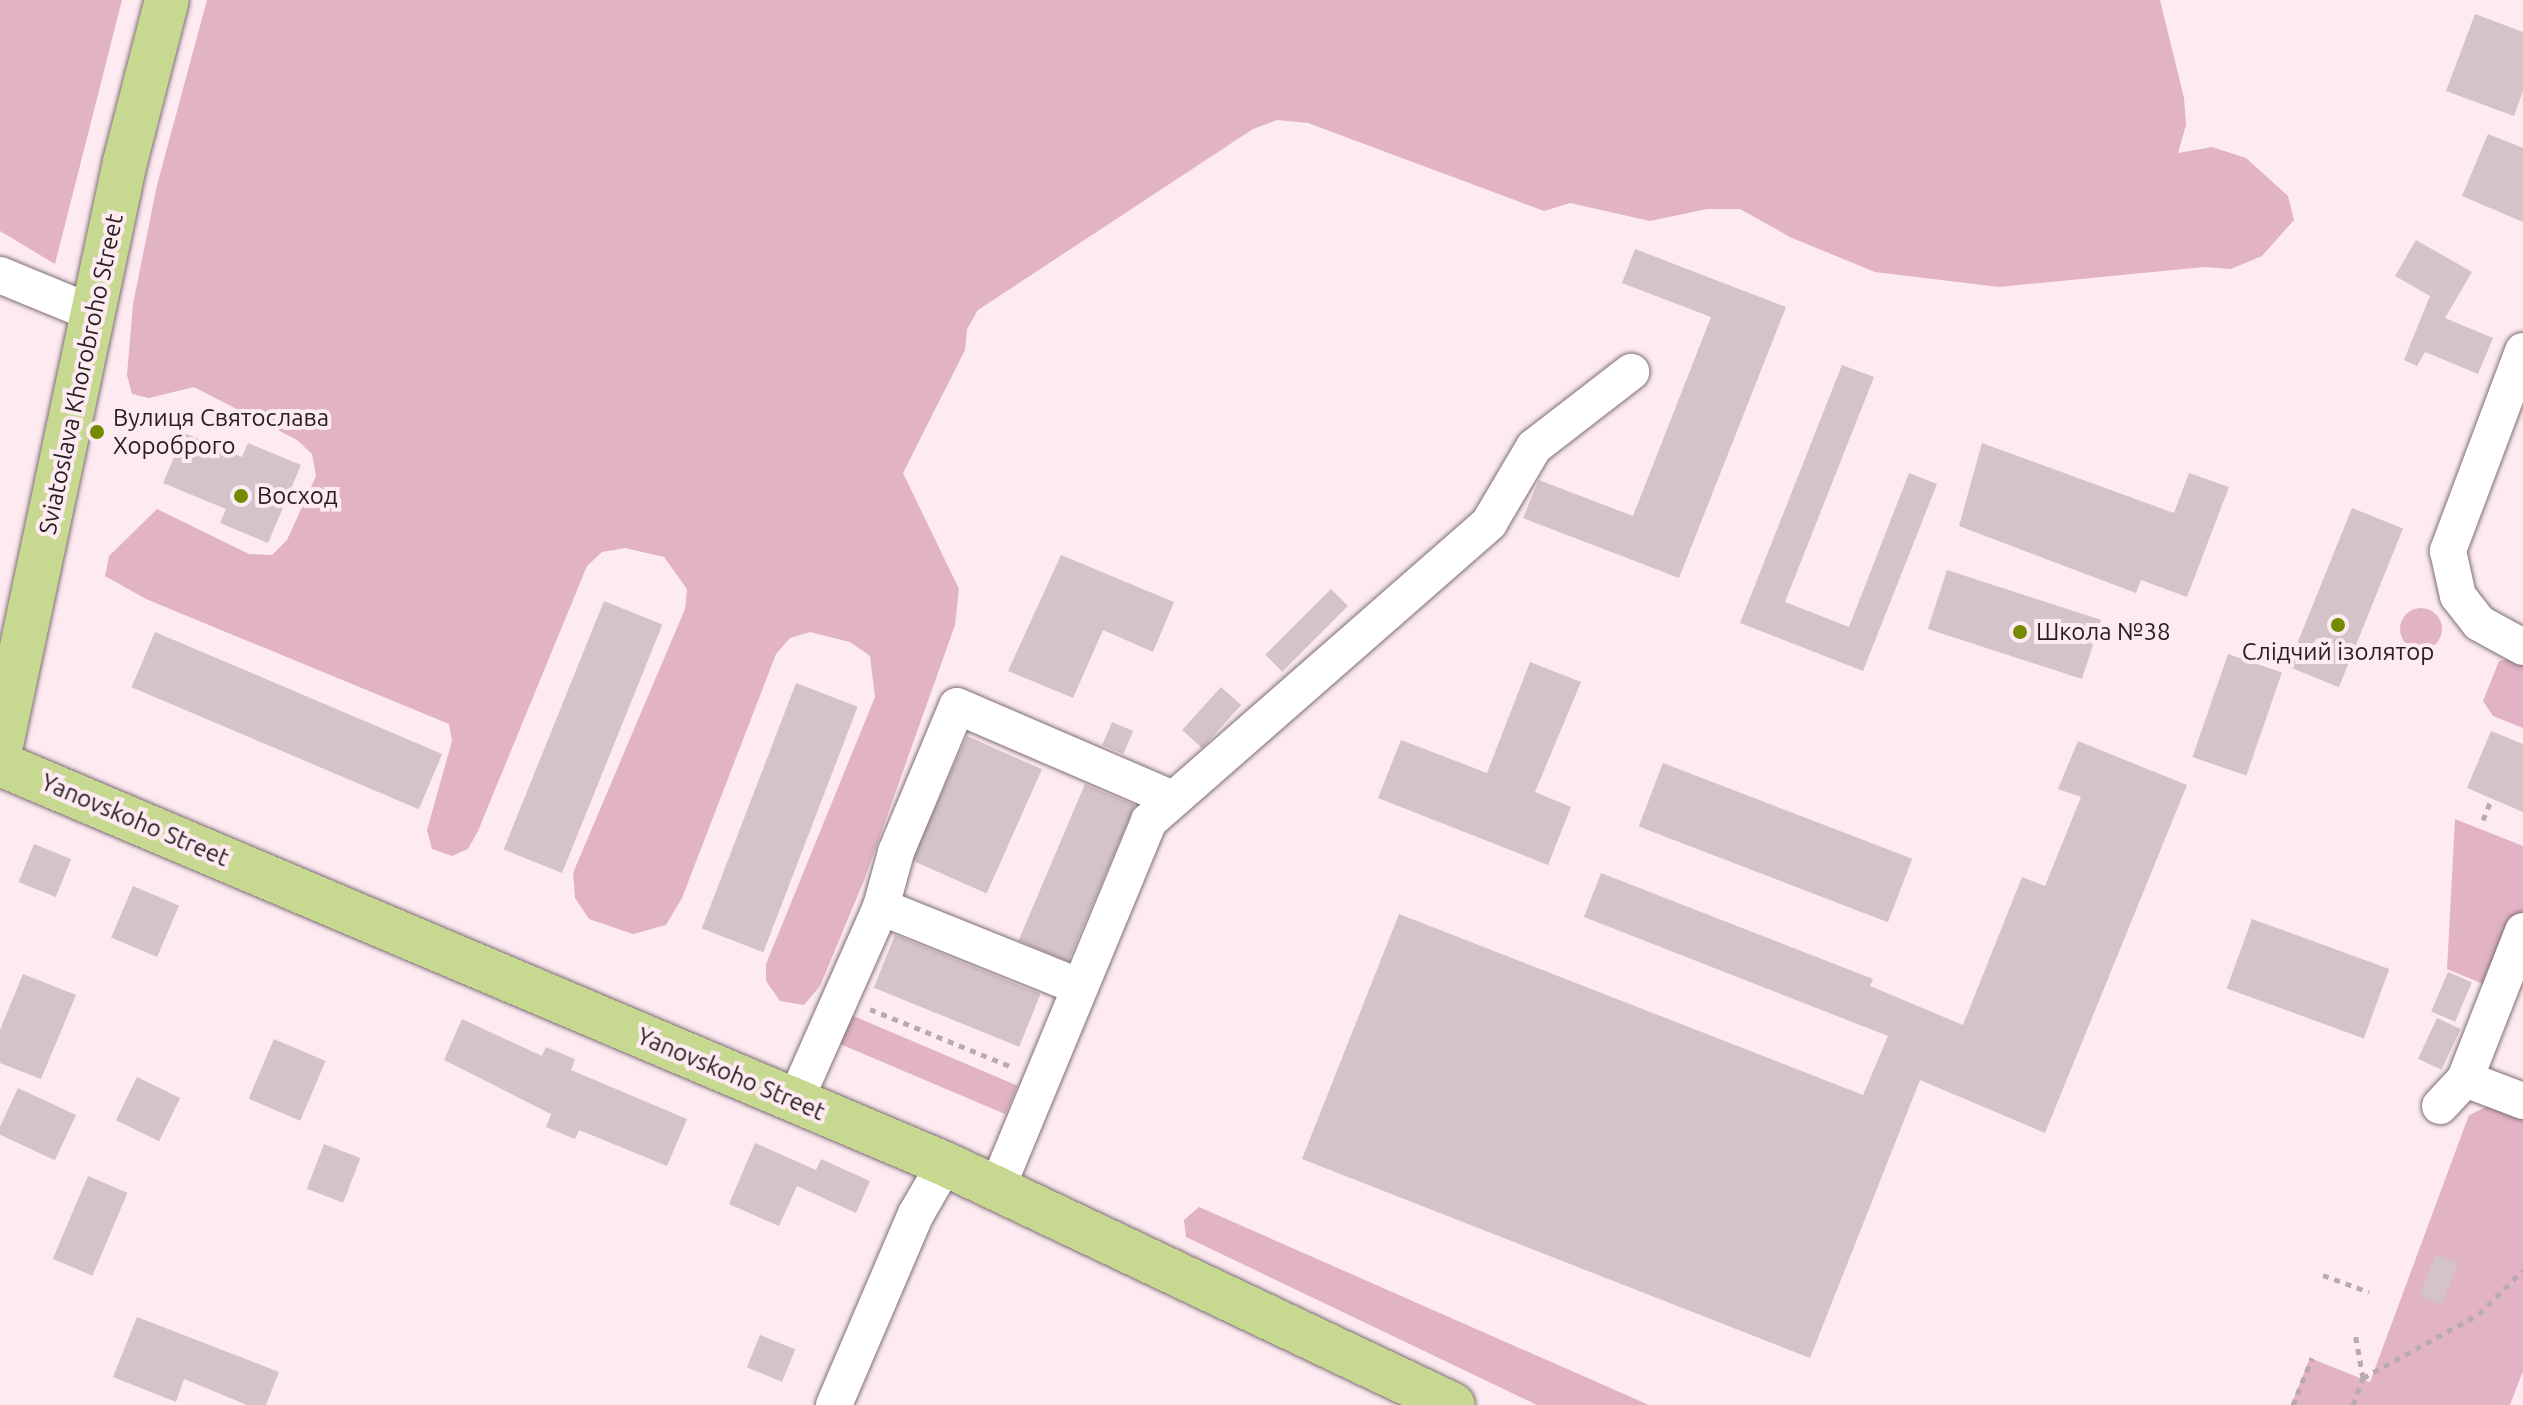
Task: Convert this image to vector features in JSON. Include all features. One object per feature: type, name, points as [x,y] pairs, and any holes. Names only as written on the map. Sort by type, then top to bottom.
[{"type":"main road","name":"Sviatoslava Khorobroho Street","points":[[0,750],[92,313],[167,0]]},
{"type":"main road","name":"Yanovskoho Street","points":[[0,764],[945,1164],[1453,1405]]},
{"type":"street","points":[[0,275],[92,313]]},
{"type":"street","points":[[2523,351],[2448,551],[2458,596],[2479,623],[2523,647]]},
{"type":"street","points":[[997,1188],[1149,821],[1489,523],[1534,447],[1631,372]]},
{"type":"street","points":[[795,1101],[881,907],[896,852],[957,706],[1173,799]]},
{"type":"street","points":[[881,907],[1080,987]]},
{"type":"street","points":[[2440,1106],[2465,1079],[2523,931]]},
{"type":"street","points":[[2465,1079],[2523,1101]]},
{"type":"street","points":[[834,1405],[916,1214],[945,1164]]},
{"type":"path","points":[[2483,820],[2492,798]]},
{"type":"path","points":[[843,998],[1043,1080]]},
{"type":"path","points":[[2363,1378],[2479,1314],[2523,1270]]},
{"type":"path","points":[[2323,1275],[2369,1292]]},
{"type":"path","points":[[2353,1405],[2363,1378],[2355,1333]]},
{"type":"path","points":[[2293,1405],[2312,1358]]},
{"type":"shaded area","points":[[0,0],[122,0],[55,264],[0,231]]},
{"type":"shaded area","points":[[207,0],[2160,0],[2184,98],[2186,125],[2178,153],[2212,147],[2246,158],[2288,196],[2294,220],[2262,256],[2231,269],[2204,267],[1999,287],[1875,272],[1792,238],[1740,209],[1707,209],[1650,221],[1570,203],[1544,211],[1308,123],[1277,120],[1253,129],[978,310],[967,329],[965,350],[903,473],[959,589],[955,625],[865,878],[820,986],[804,1005],[780,1001],[766,981],[766,964],[875,697],[870,656],[850,642],[810,632],[790,638],[776,654],[682,898],[666,925],[633,934],[589,919],[575,898],[573,873],[685,609],[687,589],[664,557],[625,548],[602,552],[587,566],[478,831],[468,849],[452,856],[432,849],[427,830],[452,741],[449,724],[146,599],[105,576],[109,556],[157,509],[249,554],[272,555],[287,540],[316,476],[312,454],[297,440],[194,387],[149,398],[132,394],[127,375],[133,304],[157,185]]},
{"type":"shaded area","points":[[2421,608],[2436,614],[2442,629],[2436,644],[2421,650],[2406,644],[2400,629],[2406,614]]},
{"type":"shaded area","points":[[2523,656],[2523,728],[2493,716],[2483,701],[2499,661]]},
{"type":"shaded area","points":[[2455,819],[2523,846],[2523,911],[2493,988],[2447,969]]},
{"type":"shaded area","points":[[851,1015],[1018,1086],[1005,1114],[839,1044]]},
{"type":"shaded area","points":[[2493,1104],[2523,1116],[2523,1371],[2510,1405],[2291,1405],[2310,1358],[2370,1382],[2469,1115]]},
{"type":"shaded area","points":[[1199,1207],[1649,1405],[1537,1405],[1186,1237],[1184,1220]]},
{"type":"building","points":[[2475,14],[2523,32],[2523,91],[2514,116],[2446,91]]},
{"type":"building","points":[[2488,134],[2523,148],[2523,222],[2462,196]]},
{"type":"building","points":[[2416,240],[2472,272],[2445,318],[2493,338],[2478,374],[2425,352],[2417,366],[2404,360],[2430,296],[2395,276]]},
{"type":"building","points":[[1635,249],[1786,307],[1679,578],[1523,518],[1539,480],[1633,516],[1711,317],[1622,283]]},
{"type":"building","points":[[1842,365],[1874,377],[1785,602],[1849,627],[1909,473],[1937,484],[1863,671],[1740,623]]},
{"type":"building","name":"Восход","points":[[184,433],[242,457],[248,443],[301,465],[268,543],[220,523],[226,509],[163,483]]},
{"type":"building","points":[[1982,443],[2174,513],[2189,473],[2229,487],[2187,597],[2141,580],[2136,593],[1959,526]]},
{"type":"building","name":"Слідчий ізолятор","points":[[2352,508],[2403,529],[2339,687],[2288,667]]},
{"type":"building","points":[[1061,555],[1174,602],[1153,652],[1103,630],[1073,698],[1008,671]]},
{"type":"building","points":[[1947,570],[2101,620],[2082,679],[1928,629]]},
{"type":"building","points":[[1331,589],[1348,606],[1282,672],[1265,655]]},
{"type":"building","points":[[604,601],[662,625],[562,873],[504,849]]},
{"type":"building","points":[[155,632],[442,754],[419,809],[132,687]]},
{"type":"building","points":[[2228,654],[2282,673],[2246,776],[2193,757]]},
{"type":"building","points":[[1530,662],[1581,682],[1535,792],[1571,807],[1548,865],[1378,798],[1401,740],[1487,773]]},
{"type":"building","points":[[796,683],[858,707],[763,952],[702,929]]},
{"type":"building","points":[[1221,687],[1241,705],[1202,748],[1182,730]]},
{"type":"building","points":[[1112,722],[1133,731],[1123,754],[1102,745]]},
{"type":"building","points":[[2491,731],[2523,744],[2523,812],[2467,788]]},
{"type":"building","points":[[967,736],[1042,769],[987,894],[912,860]]},
{"type":"building","points":[[2078,741],[2187,785],[2045,1133],[1920,1080],[1810,1358],[1302,1159],[1399,914],[1863,1095],[1888,1036],[1584,917],[1601,873],[1873,979],[1870,986],[1963,1025],[2022,877],[2045,886],[2081,797],[2058,789]]},
{"type":"building","points":[[1663,763],[1912,859],[1888,922],[1639,826]]},
{"type":"building","points":[[1085,784],[1135,805],[1068,962],[1019,940]]},
{"type":"building","points":[[34,844],[71,859],[56,897],[19,882]]},
{"type":"building","points":[[133,886],[179,906],[157,957],[111,938]]},
{"type":"building","points":[[2252,919],[2389,969],[2364,1038],[2227,989]]},
{"type":"building","points":[[895,935],[1041,994],[1019,1047],[874,988]]},
{"type":"building","points":[[2448,972],[2472,982],[2455,1022],[2431,1012]]},
{"type":"building","points":[[23,974],[76,995],[41,1079],[0,1063],[0,1030]]},
{"type":"building","points":[[2437,1018],[2461,1029],[2442,1070],[2418,1059]]},
{"type":"building","points":[[462,1019],[542,1056],[546,1047],[575,1059],[571,1070],[687,1119],[667,1166],[579,1130],[575,1139],[546,1127],[551,1114],[444,1060]]},
{"type":"building","points":[[274,1039],[326,1061],[300,1121],[249,1099]]},
{"type":"building","points":[[137,1077],[180,1098],[159,1141],[116,1120]]},
{"type":"building","points":[[18,1088],[76,1115],[55,1160],[0,1135],[0,1127]]},
{"type":"building","points":[[755,1143],[816,1170],[821,1159],[870,1181],[856,1213],[797,1186],[779,1226],[729,1204]]},
{"type":"building","points":[[324,1144],[360,1158],[343,1203],[307,1189]]},
{"type":"building","points":[[88,1176],[128,1193],[92,1276],[53,1259]]},
{"type":"building","points":[[2436,1254],[2458,1263],[2441,1305],[2419,1296]]},
{"type":"building","points":[[137,1317],[279,1372],[266,1405],[247,1405],[184,1379],[176,1402],[113,1377]]},
{"type":"building","points":[[760,1335],[795,1349],[782,1382],[747,1367]]},
{"type":"place","name":"Вулиця Святослава Хороброго","points":[[97,432]]},
{"type":"place","name":"Восход","points":[[241,496]]},
{"type":"place","name":"Слідчий ізолятор","points":[[2338,625]]},
{"type":"place","name":"Школа №38","points":[[2020,632]]}]
